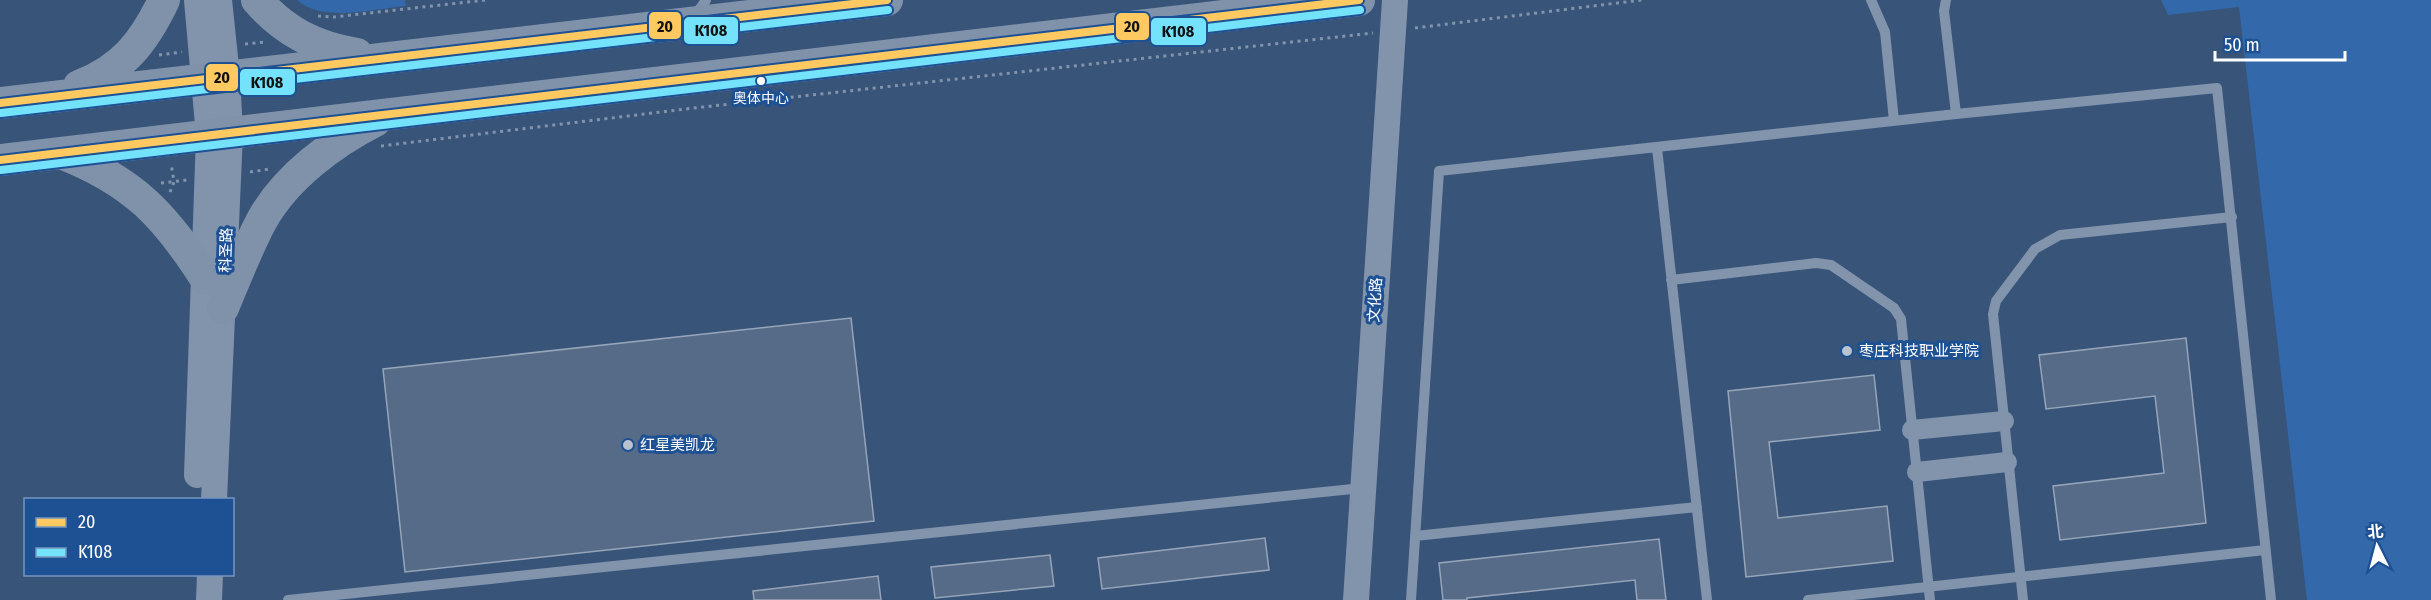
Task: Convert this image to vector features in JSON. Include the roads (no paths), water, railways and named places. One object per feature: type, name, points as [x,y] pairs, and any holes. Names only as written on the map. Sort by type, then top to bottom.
[{"type":"main road","points":[[52,96],[112,70],[134,50],[153,24],[164,0]]},
{"type":"main road","points":[[257,0],[271,16],[297,35],[332,50],[378,58]]},
{"type":"main road","points":[[0,103],[378,58],[698,11],[887,0]]},
{"type":"main road","points":[[0,160],[1359,0]]},
{"type":"main road","points":[[223,308],[263,218],[281,195],[325,151],[355,131],[387,115]]},
{"type":"main road","points":[[60,153],[94,167],[134,191],[171,229],[206,279]]},
{"type":"street","name":"科圣路","points":[[197,0],[216,77]]},
{"type":"street","name":"科圣路","points":[[214,498],[223,308],[220,134],[216,77],[219,0]]},
{"type":"street","name":"文化路","points":[[1356,600],[1395,0]]},
{"type":"street","name":"科圣路","points":[[196,498],[206,279],[220,134]]},
{"type":"street","points":[[1912,430],[2004,421]]},
{"type":"street","points":[[1917,472],[2007,462]]},
{"type":"street","points":[[192,600],[193,576]]},
{"type":"street","points":[[209,600],[210,576]]},
{"type":"lane","points":[[1871,0],[1885,32],[1894,121]]},
{"type":"lane","points":[[1946,0],[1944,11],[1956,114]]},
{"type":"lane","points":[[1411,600],[1439,171],[1956,114],[2217,88],[2271,600]]},
{"type":"lane","points":[[1657,148],[1707,600]]},
{"type":"lane","points":[[2023,600],[1993,314],[1996,301],[2035,249],[2060,235],[2232,217]]},
{"type":"lane","points":[[1671,280],[1816,263],[1831,265],[1894,308],[1901,319],[1930,600]]},
{"type":"lane","points":[[288,600],[1363,488]]},
{"type":"lane","points":[[1415,536],[1697,507]]},
{"type":"lane","points":[[1808,600],[2265,550]]},
{"type":"place","name":"奥体中心","points":[[761,81]]},
{"type":"place","name":"枣庄科技职业学院","points":[[1847,351]]},
{"type":"place","name":"红星美凯龙","points":[[628,445]]}]
